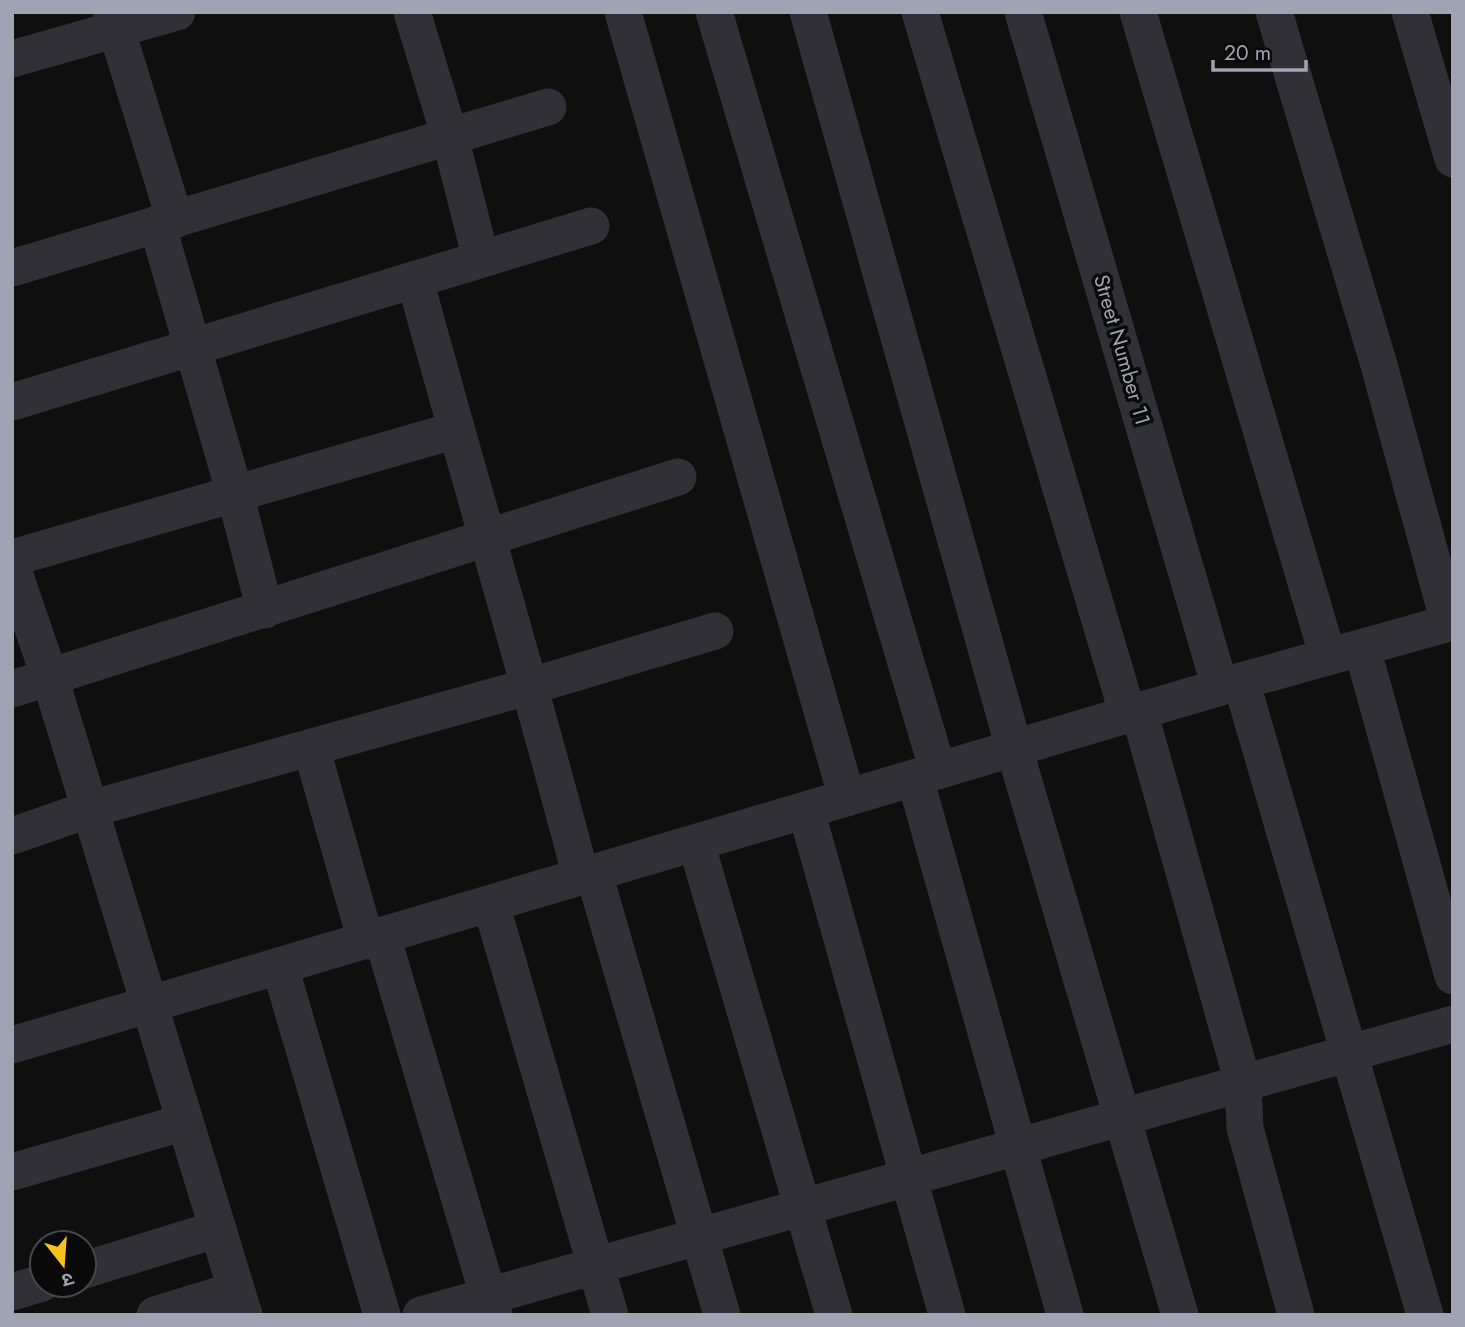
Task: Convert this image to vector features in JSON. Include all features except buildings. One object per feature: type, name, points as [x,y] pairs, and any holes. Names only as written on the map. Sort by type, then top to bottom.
[{"type":"street","points":[[12,59],[113,21],[177,12]]},
{"type":"street","points":[[412,12],[450,137],[481,259]]},
{"type":"street","points":[[623,12],[847,798]]},
{"type":"street","points":[[714,12],[926,775],[1017,1146],[1065,1315]]},
{"type":"street","points":[[808,12],[1014,748],[1124,1116],[1180,1315]]},
{"type":"street","points":[[920,12],[1134,713],[1243,1083],[1245,1128],[1296,1315]]},
{"type":"street","name":"Street Number 11","points":[[1023,12],[1231,684],[1350,1053],[1425,1315]]},
{"type":"street","points":[[1138,12],[1453,976]]},
{"type":"street","points":[[12,1045],[1231,684],[1451,623],[1379,365],[1274,12]]},
{"type":"street","points":[[1410,12],[1453,159]]},
{"type":"street","points":[[113,21],[166,222],[191,348],[235,494],[265,610]]},
{"type":"street","points":[[12,268],[548,107]]},
{"type":"street","points":[[12,402],[591,226]]},
{"type":"street","points":[[415,280],[487,540],[587,875],[701,1236],[722,1315]]},
{"type":"street","points":[[12,558],[456,430]]},
{"type":"street","points":[[12,689],[678,477]]},
{"type":"street","points":[[12,567],[50,678],[240,1302],[155,1315]]},
{"type":"street","points":[[12,836],[90,809],[531,686],[715,631]]},
{"type":"street","points":[[312,747],[492,1305]]},
{"type":"street","points":[[806,810],[947,1315]]},
{"type":"street","points":[[696,843],[834,1315]]},
{"type":"street","points":[[491,904],[610,1315]]},
{"type":"street","points":[[280,967],[382,1315]]},
{"type":"street","points":[[421,1315],[492,1305],[597,1265],[1453,1024]]},
{"type":"street","points":[[12,1172],[185,1122]]},
{"type":"street","points":[[98,1266],[218,1228]]}]
